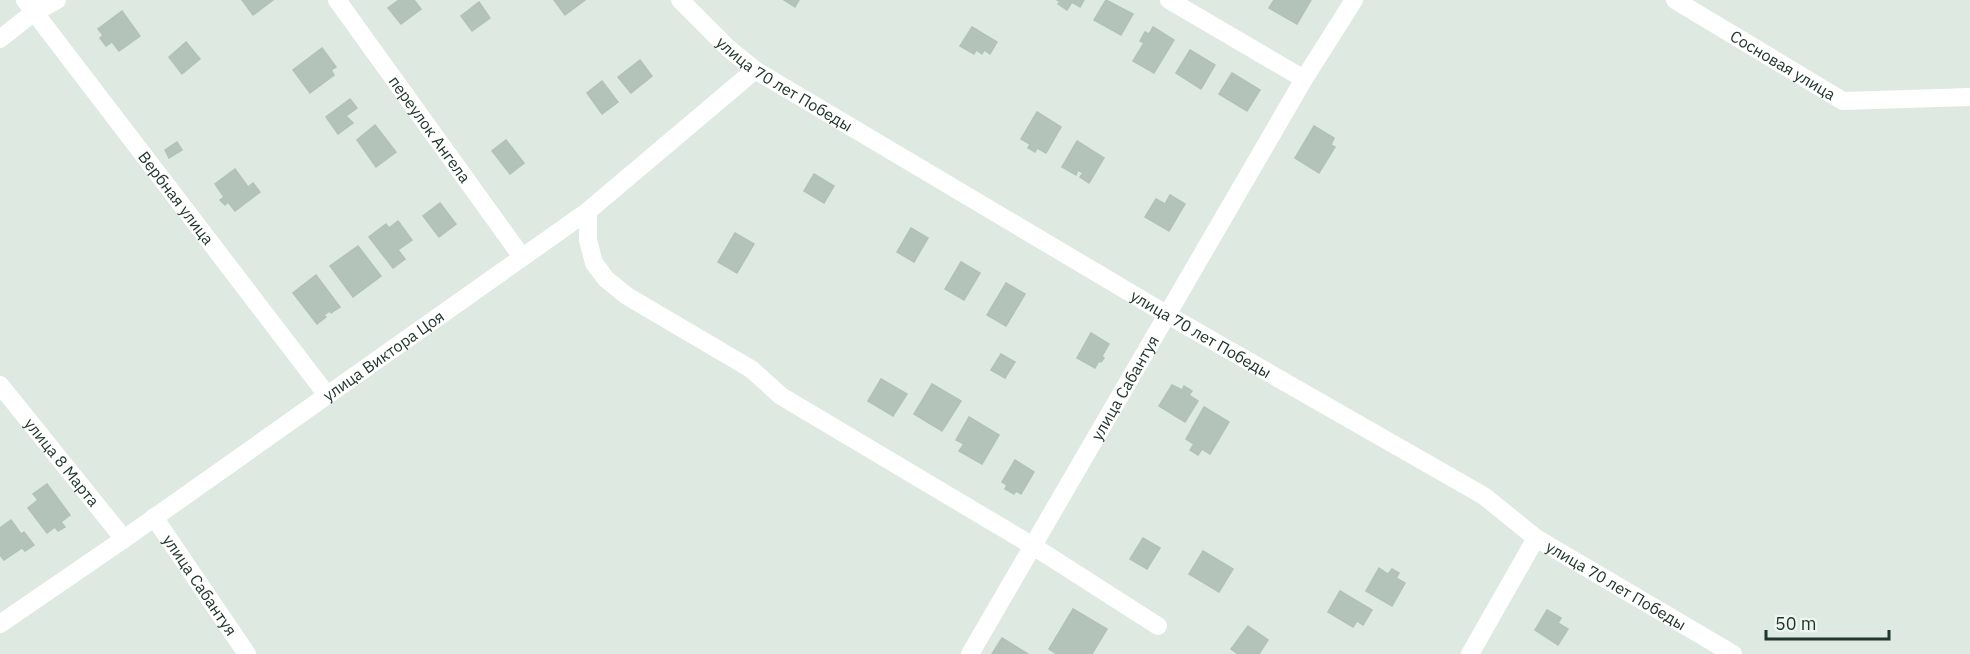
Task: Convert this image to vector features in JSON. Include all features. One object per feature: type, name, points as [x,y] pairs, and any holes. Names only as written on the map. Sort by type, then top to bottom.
[{"type":"street","points":[[0,39],[29,6],[57,0]]},
{"type":"street","name":"переулок Ангела","points":[[337,0],[522,257]]},
{"type":"street","name":"улица 70 лет Победы","points":[[680,0],[728,48],[755,70],[1166,314],[1484,496],[1536,538],[1733,654]]},
{"type":"street","points":[[1169,0],[1304,79]]},
{"type":"street","name":"улица Сабантуя","points":[[970,654],[1166,314],[1304,79],[1354,0]]},
{"type":"street","name":"Сосновая улица","points":[[1675,0],[1843,101],[1970,97]]},
{"type":"street","name":"Вербная улица","points":[[29,6],[327,395]]},
{"type":"street","name":"улица Виктора Цоя","points":[[0,624],[588,211],[755,70]]},
{"type":"street","points":[[588,211],[588,240],[594,263],[606,279],[627,296],[751,369],[781,396],[1034,546],[1158,626]]},
{"type":"street","name":"улица 8 Марта","points":[[0,385],[124,539]]},
{"type":"street","name":"улица Сабантуя","points":[[154,517],[247,654]]},
{"type":"street","points":[[1470,654],[1536,538]]},
{"type":"building","points":[[242,0],[273,0],[253,15]]},
{"type":"building","points":[[399,0],[414,0],[421,9],[401,24],[388,8]]},
{"type":"building","points":[[554,0],[585,0],[565,15]]},
{"type":"building","points":[[784,0],[799,0],[795,7]]},
{"type":"building","points":[[1057,0],[1084,0],[1080,7],[1072,2],[1067,10],[1058,4],[1060,2]]},
{"type":"building","points":[[1106,0],[1133,14],[1121,35],[1094,20]]},
{"type":"building","points":[[1274,0],[1311,0],[1297,24],[1269,8]]},
{"type":"building","points":[[479,2],[490,18],[472,31],[461,16]]},
{"type":"building","points":[[122,11],[140,36],[119,51],[112,42],[106,46],[100,38],[103,35],[98,29]]},
{"type":"building","points":[[972,27],[997,42],[990,54],[984,50],[982,54],[976,50],[974,54],[960,46]]},
{"type":"building","points":[[1153,27],[1174,40],[1154,73],[1133,61],[1144,43],[1140,41],[1145,32],[1149,34]]},
{"type":"building","points":[[186,42],[200,59],[182,74],[169,57]]},
{"type":"building","points":[[322,48],[336,67],[331,70],[334,75],[310,93],[293,70]]},
{"type":"building","points":[[1190,50],[1215,65],[1201,89],[1176,73]]},
{"type":"building","points":[[640,60],[652,76],[631,93],[618,77]]},
{"type":"building","points":[[1232,73],[1260,90],[1247,111],[1219,94]]},
{"type":"building","points":[[602,81],[618,102],[602,114],[587,93]]},
{"type":"building","points":[[350,99],[357,108],[346,116],[353,123],[338,134],[326,117]]},
{"type":"building","points":[[1037,112],[1061,127],[1046,153],[1037,148],[1035,152],[1028,148],[1030,144],[1021,139]]},
{"type":"building","points":[[375,125],[396,152],[376,167],[357,140]]},
{"type":"building","points":[[1314,126],[1334,138],[1331,145],[1335,147],[1319,173],[1295,158]]},
{"type":"building","points":[[506,140],[524,163],[510,174],[492,151]]},
{"type":"building","points":[[1077,141],[1104,158],[1089,183],[1080,177],[1083,173],[1078,170],[1076,175],[1062,167]]},
{"type":"building","points":[[177,142],[182,150],[169,158],[165,150]]},
{"type":"building","points":[[235,169],[248,187],[253,183],[260,192],[235,211],[228,202],[225,205],[220,200],[224,197],[215,184]]},
{"type":"building","points":[[814,174],[834,186],[824,203],[804,191]]},
{"type":"building","points":[[1170,195],[1185,204],[1169,231],[1145,217],[1156,199],[1165,204]]},
{"type":"building","points":[[440,203],[456,224],[439,237],[423,216]]},
{"type":"building","points":[[398,221],[412,240],[398,250],[405,259],[393,268],[369,237],[386,224],[389,228]]},
{"type":"building","points":[[911,228],[928,238],[914,262],[897,252]]},
{"type":"building","points":[[735,233],[754,244],[737,273],[718,262]]},
{"type":"building","points":[[358,246],[381,276],[353,297],[330,266]]},
{"type":"building","points":[[961,262],[980,273],[964,300],[945,289]]},
{"type":"building","points":[[316,275],[340,307],[324,315],[326,317],[317,324],[293,293]]},
{"type":"building","points":[[1006,283],[1025,294],[1006,326],[987,315]]},
{"type":"building","points":[[1091,333],[1109,344],[1102,356],[1104,358],[1095,368],[1077,358]]},
{"type":"building","points":[[1001,354],[1015,362],[1005,378],[991,370]]},
{"type":"building","points":[[881,379],[907,394],[893,416],[868,401]]},
{"type":"building","points":[[932,384],[961,401],[942,431],[914,414]]},
{"type":"building","points":[[1172,385],[1182,390],[1184,386],[1192,391],[1189,395],[1198,401],[1185,422],[1159,406]]},
{"type":"building","points":[[1204,407],[1229,422],[1210,454],[1202,449],[1198,455],[1190,450],[1194,444],[1186,439]]},
{"type":"building","points":[[969,417],[999,435],[982,464],[959,451],[964,444],[956,440]]},
{"type":"building","points":[[1015,460],[1034,472],[1021,494],[1016,491],[1014,494],[1005,489],[1007,485],[1002,482]]},
{"type":"building","points":[[47,484],[70,515],[61,522],[65,527],[58,531],[55,527],[47,533],[28,508],[38,500],[33,494]]},
{"type":"building","points":[[11,520],[21,534],[24,532],[34,545],[25,551],[22,548],[4,560],[0,555],[0,528]]},
{"type":"building","points":[[1143,538],[1160,548],[1147,569],[1130,559]]},
{"type":"building","points":[[1203,551],[1233,569],[1219,592],[1189,574]]},
{"type":"building","points":[[1379,568],[1388,574],[1392,569],[1399,573],[1396,578],[1405,583],[1392,606],[1366,591]]},
{"type":"building","points":[[1340,591],[1372,610],[1363,625],[1357,621],[1353,627],[1328,612]]},
{"type":"building","points":[[1073,609],[1107,629],[1092,654],[1057,654],[1049,649]]},
{"type":"building","points":[[1547,610],[1561,618],[1558,623],[1568,629],[1558,645],[1535,630]]},
{"type":"building","points":[[1248,626],[1268,640],[1259,654],[1238,654],[1231,649]]},
{"type":"building","points":[[1002,638],[1028,654],[992,654]]}]
